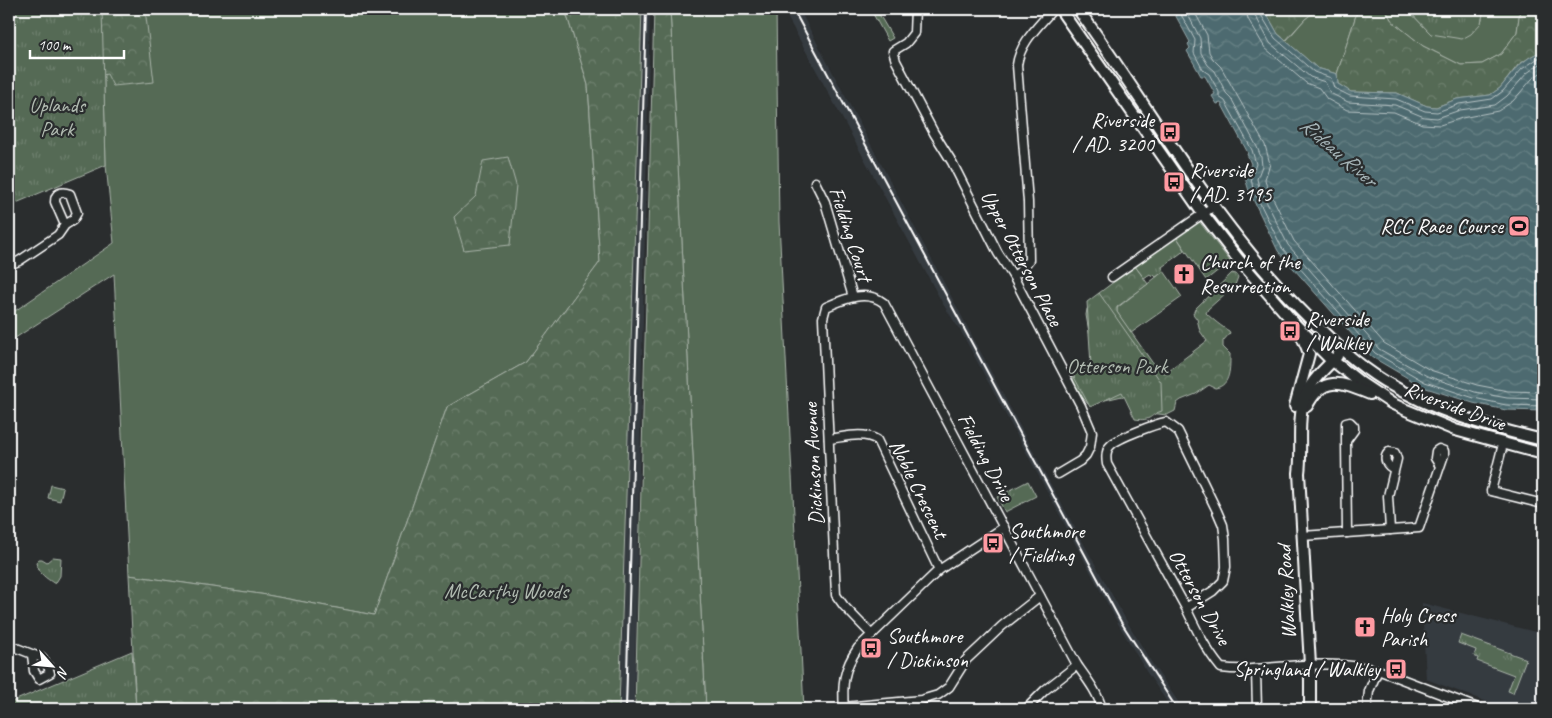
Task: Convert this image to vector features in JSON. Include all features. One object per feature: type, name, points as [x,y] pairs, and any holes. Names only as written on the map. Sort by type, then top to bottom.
[{"type":"main road","name":"Riverside Drive","points":[[1060,9],[1203,214],[1238,259],[1296,325],[1330,359],[1391,403],[1442,426],[1543,454]]},
{"type":"main road","name":"Riverside Drive","points":[[1081,10],[1146,109],[1248,251],[1299,309],[1340,348],[1383,381],[1431,406],[1485,425],[1543,440]]},
{"type":"main road","points":[[1295,406],[1309,354],[1296,325]]},
{"type":"main road","name":"Walkley Road","points":[[1310,709],[1310,665],[1299,473],[1295,454],[1295,406],[1307,381],[1340,348]]},
{"type":"main road","name":"Walkley Road","points":[[1299,473],[1301,412],[1306,395],[1330,359]]},
{"type":"main road","points":[[1300,434],[1310,400],[1325,385],[1338,383],[1348,385],[1391,403]]},
{"type":"street","name":"Upper Otterson Place","points":[[915,9],[914,34],[906,43],[893,51],[896,61],[934,134],[952,162],[998,253],[1013,276],[1081,406],[1092,432],[1090,447],[1086,455],[1080,461],[1058,474]]},
{"type":"street","points":[[1013,276],[1029,260],[1028,202],[1017,65],[1018,56],[1024,43],[1053,9]]},
{"type":"street","name":"Fielding Court","points":[[815,182],[825,202],[853,297]]},
{"type":"street","points":[[1112,277],[1214,206]]},
{"type":"street","points":[[9,265],[19,261],[58,235],[65,224]]},
{"type":"street","name":"Fielding Drive","points":[[853,297],[870,295],[884,303],[1077,665],[1100,701],[1102,709]]},
{"type":"street","name":"Dickinson Avenue","points":[[853,297],[826,307],[824,312],[836,596],[872,634]]},
{"type":"street","name":"Otterson Drive","points":[[1186,608],[1212,591],[1223,581],[1226,567],[1225,549],[1222,525],[1217,511],[1178,431],[1166,422],[1111,444],[1106,454],[1107,465],[1202,640],[1221,668],[1256,670],[1310,665],[1346,665],[1378,670],[1480,709]]},
{"type":"street","name":"Noble Crescent","points":[[829,439],[864,435],[877,440],[939,570]]},
{"type":"street","points":[[1346,441],[1347,533]]},
{"type":"street","points":[[1503,444],[1491,491],[1543,504]]},
{"type":"street","points":[[1302,536],[1419,528],[1440,466]]},
{"type":"street","points":[[1390,530],[1388,496],[1394,469]]},
{"type":"street","points":[[1004,528],[939,570],[858,648],[850,660],[843,689],[844,708],[921,700],[938,695],[949,687],[966,660],[1002,626],[1040,596]]},
{"type":"street","points":[[9,645],[32,655]]},
{"type":"street","points":[[1026,709],[1045,690],[1077,665]]},
{"type":"street","points":[[1256,670],[1257,709]]},
{"type":"street","points":[[1366,709],[1369,691],[1378,670]]},
{"type":"shaded area","points":[[641,9],[650,9],[634,709],[620,709]]},
{"type":"shaded area","points":[[783,9],[799,9],[1050,483],[1126,620],[1153,665],[1183,709],[1172,709],[1146,671],[1119,625],[963,335],[943,304]]},
{"type":"shaded area","points":[[1422,603],[1543,634],[1543,691],[1537,709],[1506,709],[1426,679]]},
{"type":"green space","points":[[9,9],[145,9],[154,82],[113,86],[107,74],[68,82]]},
{"type":"green space","name":"Uplands Park","points":[[9,9],[102,9],[106,165],[9,206]]},
{"type":"green space","points":[[102,9],[565,9],[588,85],[600,262],[526,362],[447,407],[374,615],[267,595],[129,575],[114,274],[9,342],[9,315],[114,243],[106,165]]},
{"type":"green space","name":"McCarthy Woods","points":[[565,9],[642,9],[619,709],[136,709],[129,575],[267,595],[374,615],[447,407],[526,362],[600,262],[588,85]]},
{"type":"green space","points":[[654,9],[670,9],[706,709],[635,709]]},
{"type":"green space","points":[[670,9],[776,9],[779,222],[804,709],[706,709]]},
{"type":"green space","points":[[876,9],[893,38],[888,41],[872,12]]},
{"type":"green space","points":[[1264,9],[1318,9],[1305,19],[1286,40],[1278,34]]},
{"type":"green space","points":[[1318,9],[1358,9],[1337,74],[1317,68],[1278,34],[1287,40],[1305,19]]},
{"type":"green space","points":[[1358,9],[1385,9],[1392,21],[1423,46],[1461,65],[1482,64],[1501,54],[1517,32],[1520,9],[1543,9],[1543,50],[1518,65],[1500,88],[1490,95],[1457,99],[1436,107],[1427,106],[1397,93],[1351,92],[1338,84],[1337,74]]},
{"type":"green space","points":[[1385,9],[1407,9],[1431,34],[1481,23],[1484,9],[1520,9],[1517,32],[1501,54],[1482,64],[1461,65],[1423,46],[1392,21]]},
{"type":"green space","points":[[1407,9],[1484,9],[1481,23],[1471,34],[1462,39],[1431,34]]},
{"type":"green space","points":[[508,157],[516,185],[510,245],[464,250],[454,217],[476,196],[483,161]]},
{"type":"green space","points":[[1198,220],[1230,261],[1206,280],[1176,236]]},
{"type":"green space","points":[[1176,236],[1185,250],[1162,267],[1164,271],[1156,277],[1154,275],[1152,277],[1150,274],[1144,278],[1135,266]]},
{"type":"green space","points":[[1135,266],[1148,284],[1117,307],[1117,312],[1154,365],[1161,372],[1165,373],[1207,341],[1200,331],[1197,319],[1193,314],[1195,309],[1232,273],[1238,277],[1235,285],[1206,313],[1230,333],[1223,341],[1223,347],[1230,354],[1227,380],[1220,386],[1215,388],[1209,385],[1196,394],[1181,400],[1177,403],[1175,411],[1167,415],[1150,413],[1122,396],[1088,404],[1078,391],[1073,379],[1073,375],[1080,372],[1089,363],[1093,355],[1086,315],[1087,309],[1099,293]]},
{"type":"green space","points":[[1164,271],[1182,297],[1131,333],[1117,312],[1117,308]]},
{"type":"green space","name":"Otterson Park","points":[[1099,293],[1161,382],[1162,411],[1148,419],[1135,419],[1122,392],[1090,407],[1073,375],[1091,365],[1087,302]]},
{"type":"green space","points":[[1028,481],[1036,496],[1005,512],[997,497]]},
{"type":"green space","points":[[51,485],[63,488],[60,501],[48,498]]},
{"type":"green space","points":[[53,557],[61,558],[60,576],[55,584],[41,573],[36,563],[39,559],[47,562]]},
{"type":"green space","points":[[1461,635],[1526,659],[1513,693],[1508,691],[1514,675],[1477,661],[1478,658],[1474,656],[1476,650],[1458,643]]},
{"type":"green space","points":[[132,651],[136,709],[9,709],[9,703]]},
{"type":"water","name":"Rideau River","points":[[1172,9],[1264,9],[1278,34],[1317,68],[1337,74],[1338,84],[1351,92],[1397,93],[1427,106],[1436,107],[1457,99],[1490,95],[1500,88],[1518,66],[1543,50],[1543,411],[1506,410],[1473,403],[1423,387],[1372,357],[1278,251],[1249,191],[1245,178],[1251,164],[1248,153],[1221,103],[1217,104],[1212,96],[1215,94],[1205,76],[1201,76],[1187,51],[1190,48],[1188,44],[1190,42]]},
{"type":"railway","points":[[626,709],[646,9]]},
{"type":"railway","points":[[793,9],[1121,622],[1177,709]]},
{"type":"place","name":"Riverside / AD. 3200","points":[[1170,132]]},
{"type":"place","name":"Riverside / AD. 3195","points":[[1174,182]]},
{"type":"place","name":"RCC Race Course","points":[[1519,226]]},
{"type":"place","name":"Church of the Resurrection","points":[[1184,274]]},
{"type":"place","name":"Riverside / Walkley","points":[[1290,331]]},
{"type":"place","name":"Southmore / Fielding","points":[[993,543]]},
{"type":"place","name":"Holy Cross Parish","points":[[1365,627]]},
{"type":"place","name":"Southmore / Dickinson","points":[[871,648]]},
{"type":"place","name":"Springland / Walkley","points":[[1396,669]]}]
